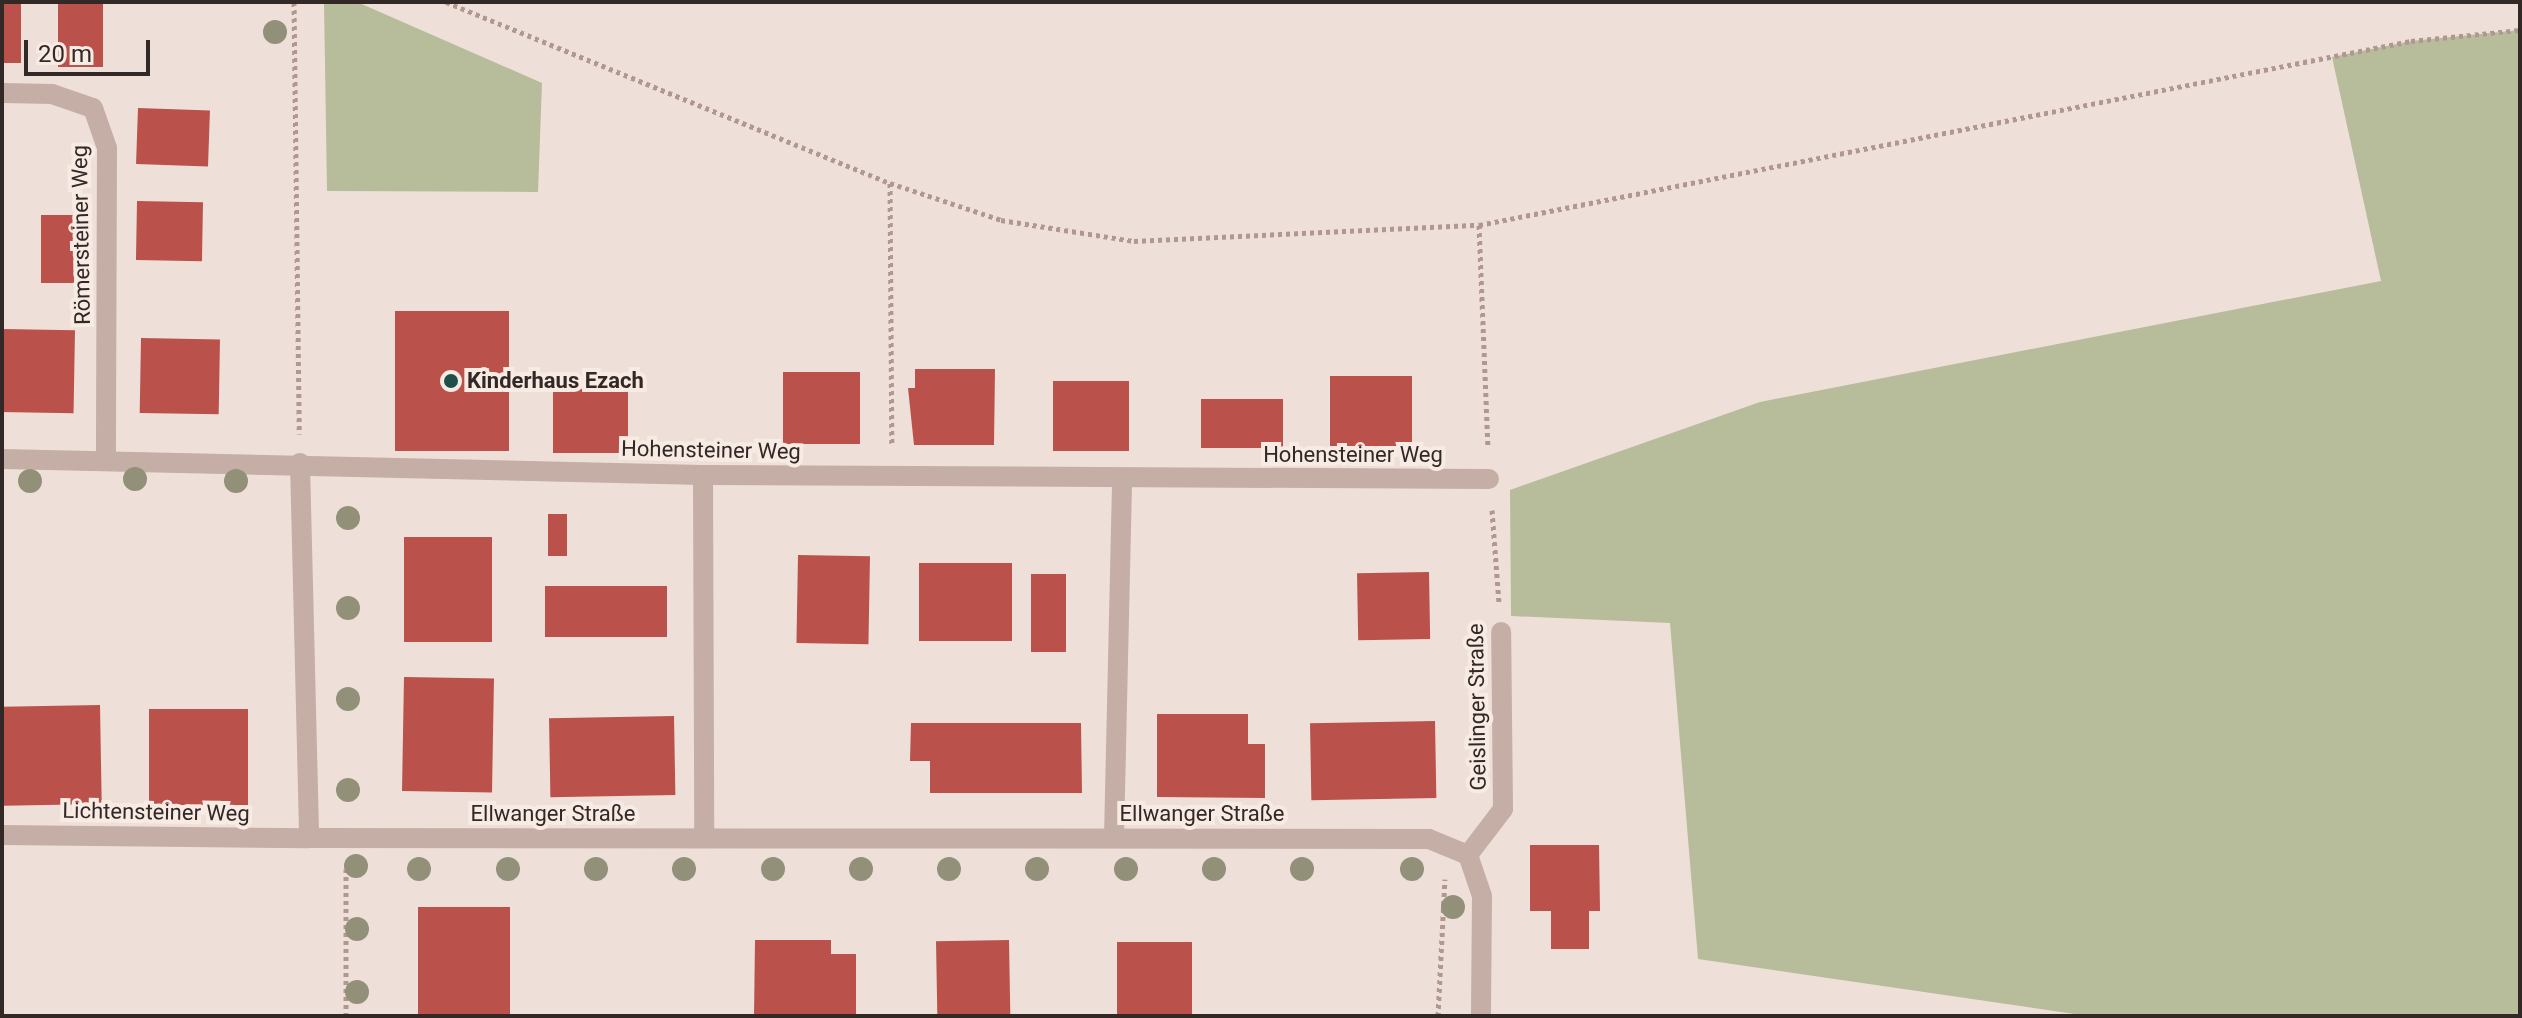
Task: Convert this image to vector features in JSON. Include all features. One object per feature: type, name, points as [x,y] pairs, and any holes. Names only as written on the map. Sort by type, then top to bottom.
[{"type":"street","name":"Römersteiner Weg","points":[[2,93],[52,94],[93,108],[107,148],[106,458]]},
{"type":"street","points":[[2,459],[300,463],[309,838]]},
{"type":"street","name":"Hohensteiner Weg","points":[[300,463],[703,475],[1489,479]]},
{"type":"street","points":[[703,475],[704,837]]},
{"type":"street","points":[[1114,837],[1122,479]]},
{"type":"street","name":"Geislinger Straße","points":[[1468,855],[1503,809],[1501,632]]},
{"type":"street","name":"Lichtensteiner Weg","points":[[2,835],[309,838]]},
{"type":"street","name":"Ellwanger Straße","points":[[309,838],[1429,839],[1468,855]]},
{"type":"street","points":[[1468,855],[1482,896],[1481,1016]]},
{"type":"path","points":[[294,2],[300,463]]},
{"type":"path","points":[[446,2],[890,183],[1001,220],[1134,241],[1479,225],[2411,41],[2520,30]]},
{"type":"path","points":[[890,183],[892,477]]},
{"type":"path","name":"Geislinger Straße","points":[[1479,225],[1489,479],[1501,632]]},
{"type":"path","points":[[346,839],[346,1016]]},
{"type":"path","points":[[1438,1016],[1441,883],[1468,855]]},
{"type":"green space","points":[[324,2],[357,2],[542,83],[538,192],[327,191]]},
{"type":"green space","points":[[2520,30],[2520,1016],[2088,1016],[1698,959],[1670,623],[1511,616],[1510,490],[1760,402],[2381,281],[2332,57],[2411,41]]},
{"type":"building","points":[[2,2],[21,2],[21,63],[2,63]]},
{"type":"building","points":[[58,2],[103,2],[103,67],[58,67]]},
{"type":"building","points":[[138,108],[210,111],[208,166],[136,164]]},
{"type":"building","points":[[137,201],[203,202],[202,261],[136,260]]},
{"type":"building","points":[[41,215],[74,215],[74,283],[41,283]]},
{"type":"building","name":"Kinderhaus Ezach","points":[[395,311],[509,311],[509,451],[395,451]]},
{"type":"building","points":[[2,329],[75,330],[74,413],[2,412]]},
{"type":"building","points":[[141,338],[220,339],[219,414],[140,413]]},
{"type":"building","points":[[915,369],[995,369],[994,445],[914,445],[908,388],[915,388]]},
{"type":"building","points":[[783,372],[860,372],[860,444],[783,444]]},
{"type":"building","points":[[1330,376],[1412,376],[1412,446],[1330,446]]},
{"type":"building","points":[[1053,381],[1129,381],[1129,451],[1053,451]]},
{"type":"building","points":[[553,389],[628,389],[628,453],[553,453]]},
{"type":"building","points":[[1201,399],[1283,399],[1283,448],[1201,448]]},
{"type":"building","points":[[548,514],[567,514],[567,556],[548,556]]},
{"type":"building","points":[[404,537],[492,537],[492,642],[404,642]]},
{"type":"building","points":[[798,555],[870,556],[868,644],[796,643]]},
{"type":"building","points":[[919,563],[1012,563],[1012,641],[919,641]]},
{"type":"building","points":[[1429,572],[1430,639],[1358,640],[1357,573]]},
{"type":"building","points":[[1031,574],[1066,574],[1066,652],[1031,652]]},
{"type":"building","points":[[545,586],[667,586],[667,637],[545,637]]},
{"type":"building","points":[[404,677],[494,679],[492,793],[402,791]]},
{"type":"building","points":[[100,705],[102,804],[4,806],[2,707]]},
{"type":"building","points":[[149,709],[248,709],[248,805],[149,805]]},
{"type":"building","points":[[1157,714],[1248,714],[1248,744],[1265,744],[1265,798],[1157,797]]},
{"type":"building","points":[[674,716],[675,795],[550,797],[549,718]]},
{"type":"building","points":[[1435,721],[1436,798],[1311,800],[1310,723]]},
{"type":"building","points":[[911,723],[1081,723],[1082,793],[930,793],[930,761],[910,761]]},
{"type":"building","points":[[1530,845],[1599,845],[1600,911],[1589,911],[1589,949],[1551,949],[1551,911],[1530,911]]},
{"type":"building","points":[[418,907],[510,907],[510,1016],[418,1016]]},
{"type":"building","points":[[755,940],[831,940],[831,954],[856,954],[856,1016],[754,1016]]},
{"type":"building","points":[[1009,940],[1010,1016],[937,1016],[936,941]]},
{"type":"building","points":[[1117,942],[1192,942],[1192,1016],[1117,1016]]},
{"type":"place","name":"Kinderhaus Ezach","points":[[451,381]]}]
